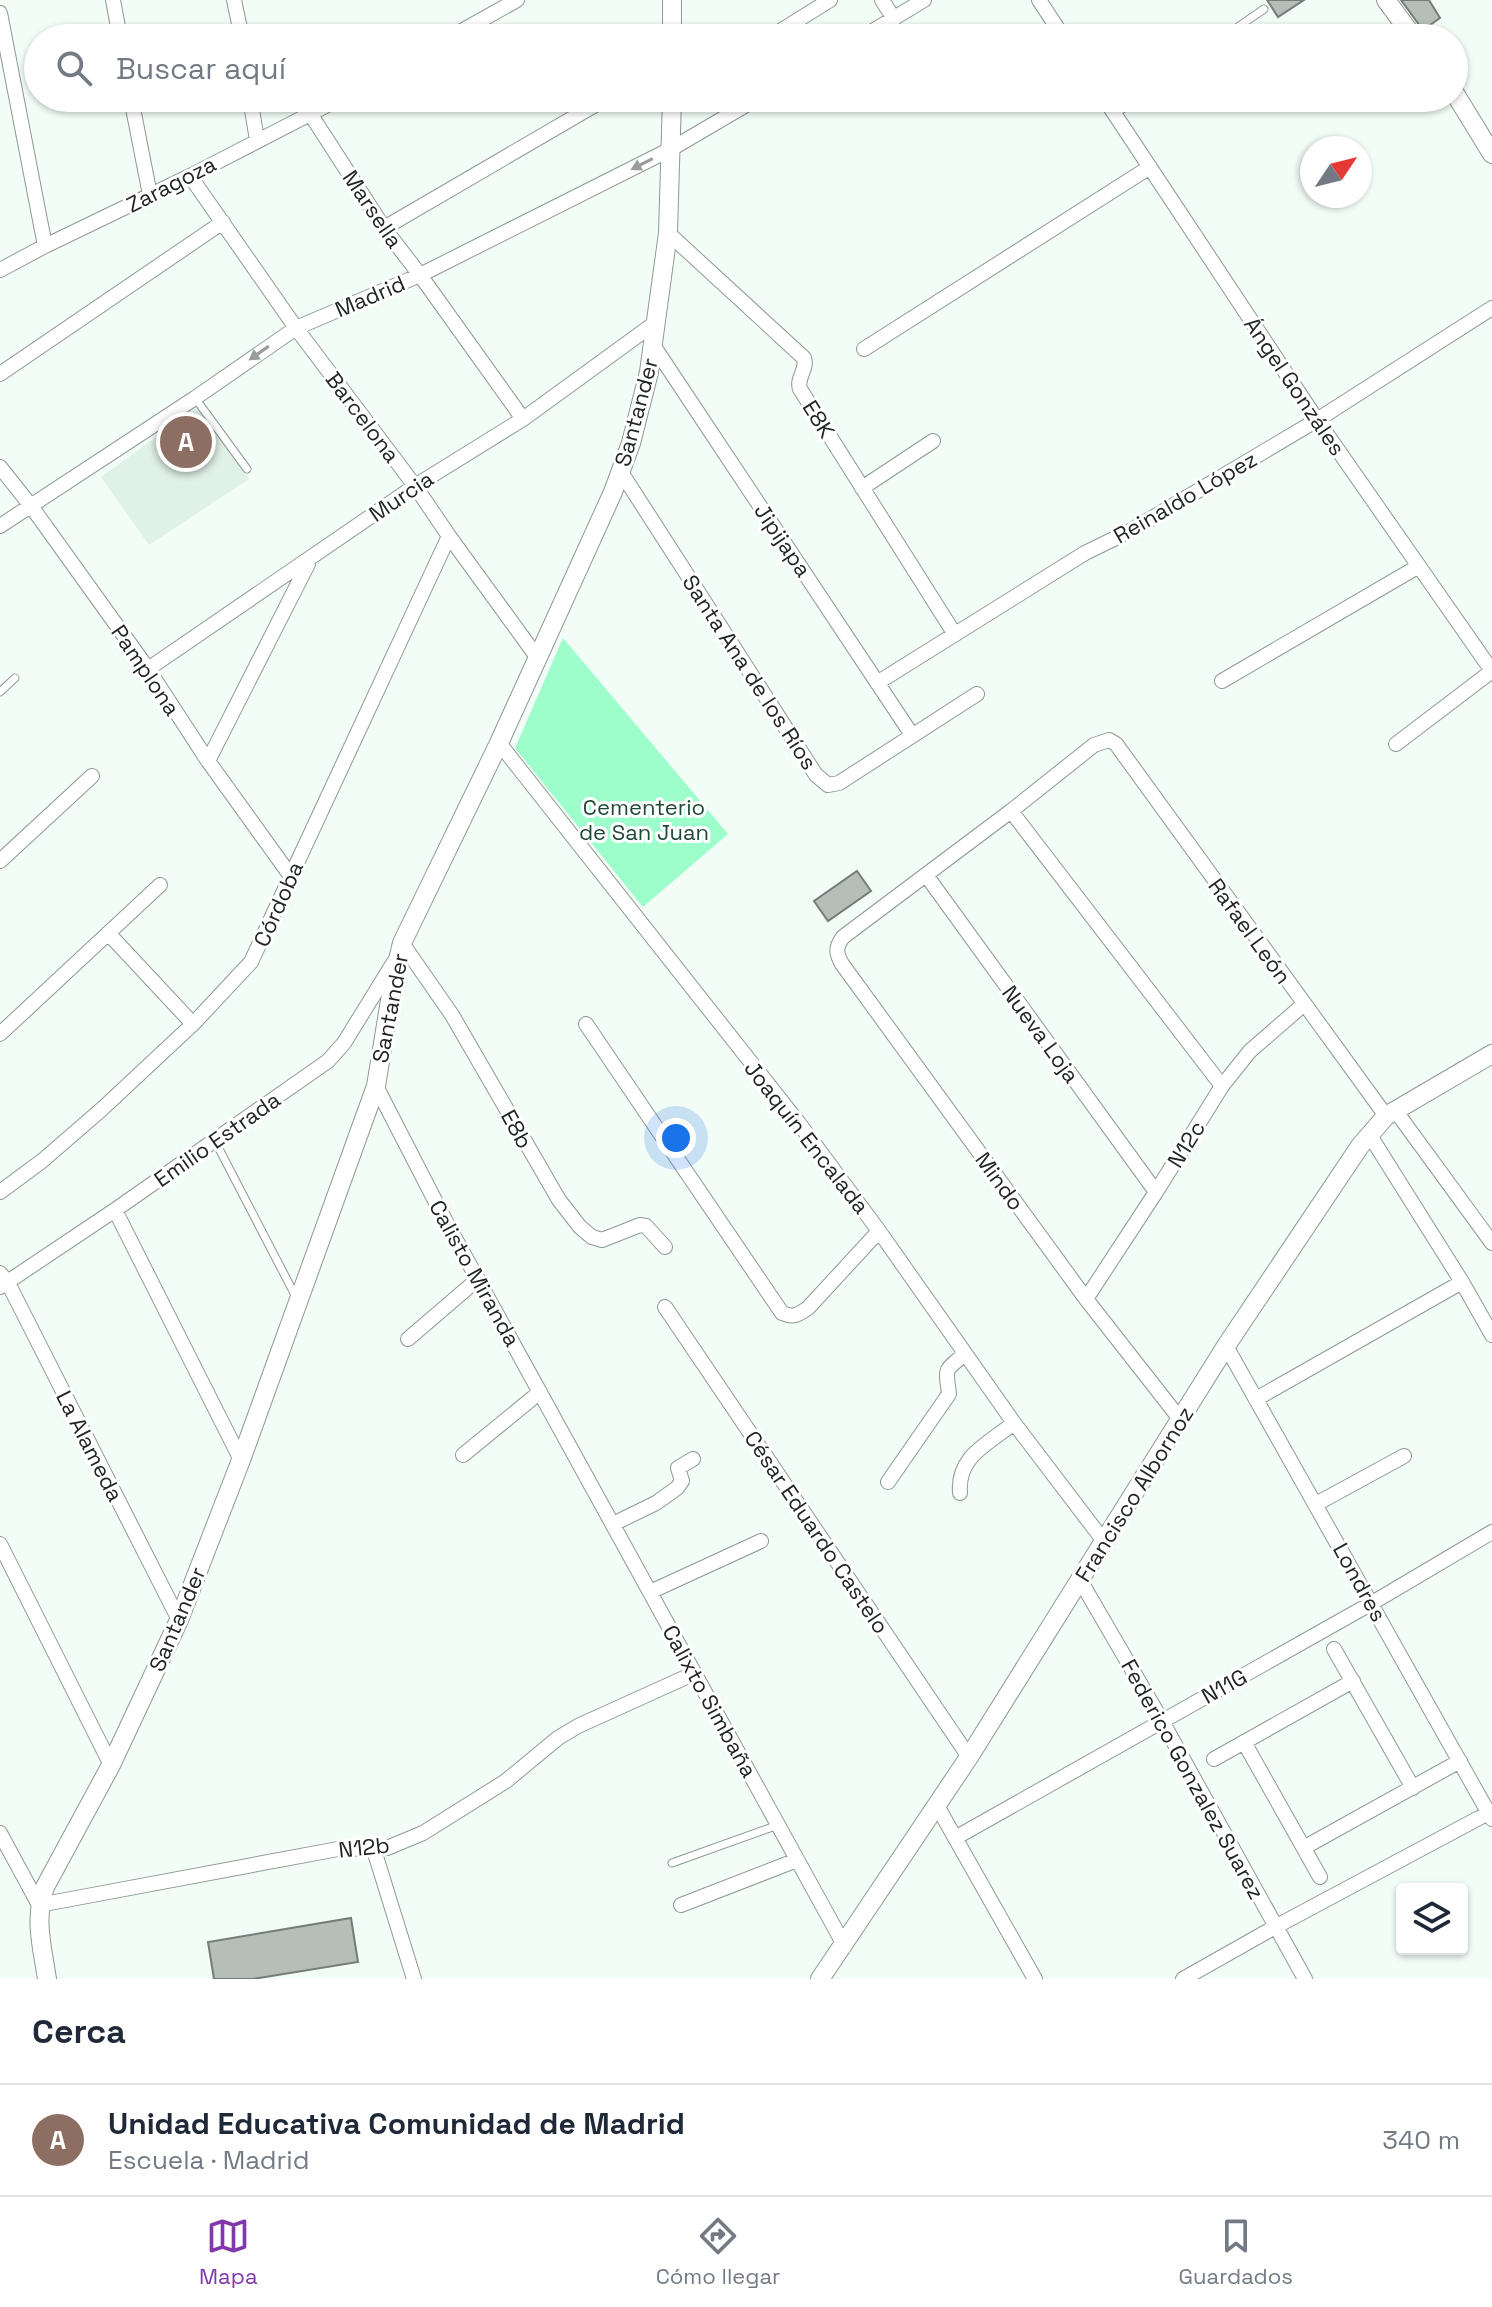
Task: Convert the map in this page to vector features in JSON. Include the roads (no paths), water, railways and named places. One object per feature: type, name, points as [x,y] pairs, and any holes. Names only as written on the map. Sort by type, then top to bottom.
[{"type":"street","points":[[113,0],[117,24]]},
{"type":"street","points":[[234,0],[239,24]]},
{"type":"street","points":[[474,24],[517,0]]},
{"type":"street","points":[[672,0],[672,24]]},
{"type":"street","points":[[791,24],[830,0]]},
{"type":"street","points":[[882,0],[894,19]]},
{"type":"street","points":[[885,24],[924,0]]},
{"type":"street","points":[[1039,0],[1055,24]]},
{"type":"street","points":[[1386,0],[1404,24]]},
{"type":"street","points":[[0,13],[45,246]]},
{"type":"street","points":[[134,112],[150,195]]},
{"type":"street","points":[[252,112],[257,140]]},
{"type":"street","name":"Zaragoza","points":[[0,270],[316,112]]},
{"type":"street","points":[[384,228],[583,112]]},
{"type":"street","name":"Santander","points":[[39,1905],[45,1887],[111,1765],[179,1620],[241,1460],[376,1086],[400,949],[499,743],[621,472],[642,404],[653,345],[668,233],[672,112]]},
{"type":"street","name":"Madrid","points":[[0,526],[296,328],[420,275],[671,149],[734,112]]},
{"type":"street","points":[[1466,112],[1492,154]]},
{"type":"street","name":"Ángel Gonzáles","points":[[1115,114],[1317,420],[1492,671]]},
{"type":"street","name":"Marsella","points":[[311,115],[384,228],[523,419]]},
{"type":"street","points":[[864,349],[1150,167]]},
{"type":"street","name":"Barcelona","points":[[190,176],[296,328],[415,486],[537,657]]},
{"type":"street","points":[[0,374],[223,222]]},
{"type":"street","name":"E8K","points":[[668,233],[801,354],[806,362],[799,381],[800,389],[954,633]]},
{"type":"street","name":"Reinaldo López","points":[[877,683],[1085,553],[1132,530],[1317,420],[1492,308]]},
{"type":"street","name":"Murcia","points":[[148,669],[415,486],[523,419],[655,323]]},
{"type":"street","name":"Jipijapa","points":[[653,345],[912,735]]},
{"type":"street","points":[[862,488],[933,441]]},
{"type":"street","name":"Pamplona","points":[[0,467],[148,669],[208,761],[290,875]]},
{"type":"street","name":"Santa Ana de los Ríos","points":[[621,472],[822,781],[828,785],[839,783],[912,735]]},
{"type":"street","name":"Córdoba","points":[[0,1192],[42,1161],[102,1109],[193,1024],[251,962],[449,536]]},
{"type":"street","points":[[208,761],[310,560]]},
{"type":"street","points":[[1222,681],[1419,566]]},
{"type":"street","points":[[1396,744],[1492,671]]},
{"type":"street","points":[[912,735],[977,694]]},
{"type":"street","name":"Rafael León","points":[[1011,811],[1094,745],[1109,740],[1116,744],[1303,1005],[1492,1243]]},
{"type":"street","name":"Joaquín Encalada","points":[[499,743],[798,1122],[1014,1423],[1103,1540]]},
{"type":"street","points":[[0,861],[92,776]]},
{"type":"street","points":[[926,875],[1011,811],[1222,1086]]},
{"type":"street","name":"Mindo","points":[[926,875],[843,937],[836,949],[842,964],[1086,1299],[1180,1419]]},
{"type":"street","name":"Nueva Loja","points":[[926,875],[1156,1192]]},
{"type":"street","points":[[3,1025],[160,885]]},
{"type":"street","points":[[108,933],[193,1024]]},
{"type":"street","name":"Emilio Estrada","points":[[3,1281],[115,1210],[328,1061],[344,1043],[400,949]]},
{"type":"street","name":"E8b","points":[[400,949],[452,1015],[570,1217],[586,1233],[602,1240],[640,1225],[646,1226],[665,1247]]},
{"type":"street","name":"N12c","points":[[1086,1299],[1222,1086],[1250,1051],[1303,1005]]},
{"type":"street","points":[[586,1024],[782,1313],[790,1317],[808,1308],[879,1231]]},
{"type":"street","name":"Francisco Albornoz","points":[[820,1979],[969,1757],[1226,1346],[1369,1134],[1390,1113],[1492,1054]]},
{"type":"street","name":"Calisto Miranda","points":[[376,1086],[577,1459]]},
{"type":"street","points":[[1369,1134],[1492,1335]]},
{"type":"street","points":[[115,1210],[241,1460]]},
{"type":"street","points":[[408,1339],[478,1279]]},
{"type":"street","name":"La Alameda","points":[[3,1281],[179,1620]]},
{"type":"street","points":[[1256,1399],[1462,1282]]},
{"type":"street","name":"César Eduardo Castelo","points":[[665,1307],[969,1757]]},
{"type":"street","name":"Londres","points":[[1226,1346],[1491,1815]]},
{"type":"street","points":[[888,1482],[949,1394],[946,1372],[965,1354]]},
{"type":"street","points":[[463,1455],[540,1392]]},
{"type":"street","points":[[960,1493],[959,1480],[965,1463],[1014,1423]]},
{"type":"street","points":[[1316,1504],[1404,1456]]},
{"type":"street","name":"Calixto Simbaña","points":[[577,1459],[843,1943]]},
{"type":"street","points":[[613,1524],[668,1495],[682,1481],[678,1468],[693,1459]]},
{"type":"street","name":"N11G","points":[[955,1838],[1492,1532]]},
{"type":"street","points":[[650,1592],[761,1541]]},
{"type":"street","points":[[0,1544],[111,1765]]},
{"type":"street","name":"Federico Gonzalez Suarez","points":[[1080,1580],[1305,1979]]},
{"type":"street","points":[[1334,1649],[1413,1788]]},
{"type":"street","name":"N12b","points":[[39,1905],[338,1849],[374,1850],[401,1843],[423,1833],[506,1781],[558,1738],[578,1726],[695,1673]]},
{"type":"street","points":[[1214,1759],[1353,1681]]},
{"type":"street","points":[[1244,1742],[1320,1877]]},
{"type":"street","points":[[1305,1847],[1460,1761]]},
{"type":"street","points":[[936,1804],[1035,1979]]},
{"type":"street","points":[[1183,1979],[1275,1927],[1491,1815]]},
{"type":"street","points":[[0,1833],[39,1905],[38,1922],[47,1979]]},
{"type":"street","points":[[374,1850],[414,1979]]},
{"type":"street","points":[[681,1905],[797,1860]]},
{"type":"lane","points":[[1242,24],[1264,9]]},
{"type":"lane","points":[[195,398],[247,469]]},
{"type":"lane","points":[[0,692],[15,678]]},
{"type":"lane","points":[[215,1141],[298,1301]]},
{"type":"lane","points":[[672,1863],[778,1825]]},
{"type":"place","name":"Unidad Educativa Comunidad de Madrid","points":[[186,442]]},
{"type":"park label","name":"Cementerio de San Juan","points":[[644,820]]}]
